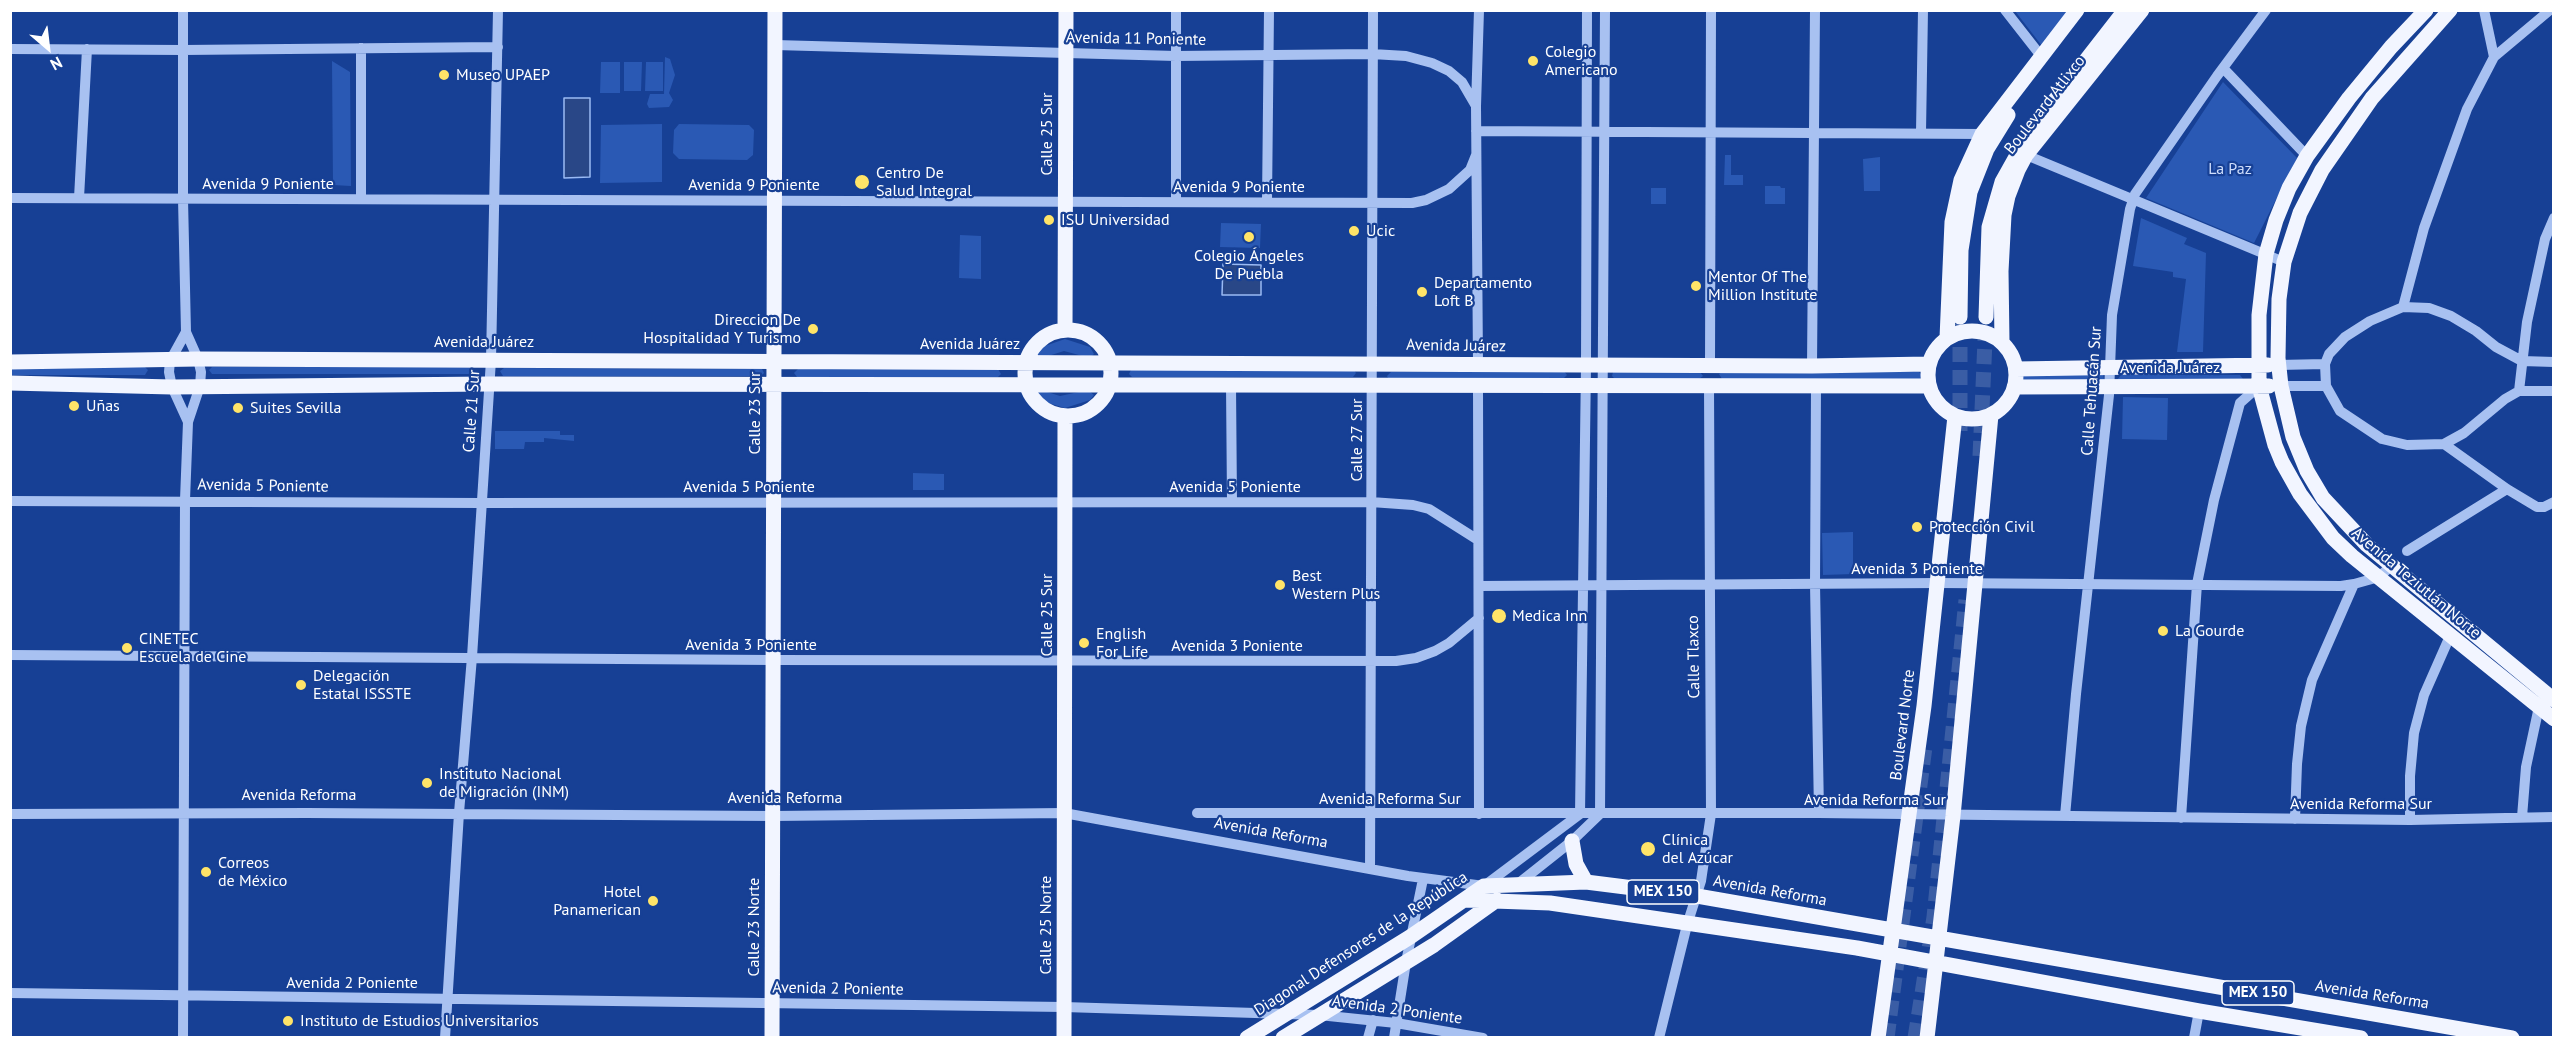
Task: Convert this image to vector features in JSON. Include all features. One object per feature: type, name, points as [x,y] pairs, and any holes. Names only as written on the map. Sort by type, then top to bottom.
[{"type":"main road","name":"Calle 23 Sur","points":[[772,816],[775,10]]},
{"type":"main road","name":"Calle 25 Sur","points":[[1065,330],[1066,10]]},
{"type":"main road","name":"Boulevard Atlixco","points":[[1947,338],[1952,222],[1961,180],[1982,134],[2077,10]]},
{"type":"main road","name":"Boulevard Atlixco","points":[[1960,317],[1961,250],[1964,222],[1978,170],[2005,120],[2089,10]]},
{"type":"main road","name":"Boulevard Atlixco","points":[[1986,317],[1989,227],[2002,182],[2030,132],[2125,10]]},
{"type":"main road","name":"Boulevard Atlixco","points":[[2002,342],[2001,271],[2004,215],[2008,196],[2026,155],[2142,10]]},
{"type":"main road","name":"Avenida Teziutlán Norte","points":[[2426,10],[2391,47],[2349,98],[2307,156],[2276,220],[2266,254],[2259,315],[2259,386],[2274,445],[2300,494],[2333,537],[2352,556],[2451,636],[2545,700]]},
{"type":"main road","name":"Avenida Teziutlán Norte","points":[[2450,10],[2372,98],[2322,170],[2300,213],[2284,262],[2279,299],[2278,365],[2281,386],[2293,437],[2307,471],[2323,498],[2347,526],[2545,700],[2553,719]]},
{"type":"main road","points":[[1065,330],[1088,335],[1098,342],[1110,362],[1109,385],[1097,405],[1077,416],[1065,416],[1043,409],[1035,401],[1026,385],[1026,362],[1032,350],[1052,333],[1065,330]]},
{"type":"main road","points":[[1975,331],[1989,334],[2002,342],[2013,359],[2016,369],[2014,387],[2003,406],[1990,415],[1973,419],[1955,416],[1936,402],[1928,386],[1928,364],[1939,345],[1960,332],[1975,331]]},
{"type":"main road","name":"Avenida Juárez","points":[[10,362],[198,359],[1812,366],[1928,364]]},
{"type":"main road","name":"Avenida Juárez","points":[[2016,369],[2278,365]]},
{"type":"main road","points":[[10,383],[172,387],[489,384],[1928,386]]},
{"type":"main road","name":"Avenida Juárez","points":[[2014,387],[2281,386]]},
{"type":"main road","points":[[1927,1038],[1953,816],[1990,415]]},
{"type":"main road","name":"Calle 25 Sur","points":[[1064,813],[1065,416]]},
{"type":"main road","name":"Boulevard Norte","points":[[1878,1038],[1939,583],[1955,416]]},
{"type":"main road","name":"Calle 25 Norte","points":[[1064,813],[1064,1038]]},
{"type":"main road","name":"Calle 23 Norte","points":[[772,816],[772,1038]]},
{"type":"main road","points":[[1572,841],[1576,864],[1586,882]]},
{"type":"main road","name":"Avenida Reforma","points":[[1484,886],[1586,882],[1697,896],[2286,999],[2464,1033],[2502,1037]]},
{"type":"main road","points":[[1282,1038],[1406,962],[1520,883]]},
{"type":"main road","name":"Diagonal Defensores de la República","points":[[1247,1038],[1410,937],[1484,886]]},
{"type":"main road","name":"MEX 150","points":[[1466,900],[1550,903],[1936,961],[2199,1011],[2361,1038]]},
{"type":"main road","points":[[2282,1024],[2286,999]]},
{"type":"street","points":[[183,10],[186,332],[201,372],[200,386],[188,422],[185,500],[182,655],[185,812],[183,1038]]},
{"type":"street","name":"Calle 21 Sur","points":[[444,1038],[491,360],[498,10]]},
{"type":"street","points":[[1176,10],[1176,202]]},
{"type":"street","points":[[1266,202],[1269,10]]},
{"type":"street","name":"Calle 27 Sur","points":[[1370,869],[1373,10]]},
{"type":"street","points":[[1478,364],[1476,106],[1479,10]]},
{"type":"street","points":[[1580,814],[1586,385],[1587,10]]},
{"type":"street","points":[[1520,883],[1572,841],[1600,814],[1605,10]]},
{"type":"street","points":[[1710,365],[1711,10]]},
{"type":"street","points":[[1812,366],[1815,10]]},
{"type":"street","points":[[1921,132],[1923,10]]},
{"type":"street","points":[[2005,10],[2041,56]]},
{"type":"street","name":"Calle Tehuacán Sur","points":[[2065,816],[2109,386],[2112,315],[2118,268],[2133,200],[2223,68],[2266,10]]},
{"type":"street","points":[[2484,10],[2494,57]]},
{"type":"street","points":[[2403,307],[2424,228],[2467,109],[2494,57],[2550,10]]},
{"type":"street","name":"Avenida 11 Poniente","points":[[775,45],[1176,56],[1372,54],[1406,56],[1432,63],[1449,71],[1462,81],[1476,106]]},
{"type":"street","points":[[361,48],[361,199]]},
{"type":"street","points":[[10,49],[498,48]]},
{"type":"street","points":[[79,198],[87,49]]},
{"type":"street","points":[[2223,68],[2307,156]]},
{"type":"street","points":[[1476,131],[1982,134]]},
{"type":"street","name":"Avenida 9 Poniente","points":[[10,198],[1412,203],[1438,195],[1460,181],[1470,170],[1476,155]]},
{"type":"street","points":[[2026,155],[2284,262]]},
{"type":"street","points":[[2519,391],[2527,322],[2553,218]]},
{"type":"street","points":[[2553,362],[2522,361],[2496,348],[2451,316],[2429,308],[2403,307],[2370,321],[2345,337],[2329,354],[2325,364],[2326,386],[2340,411],[2382,439],[2407,445],[2444,444],[2464,434],[2505,399],[2519,391],[2553,391]]},
{"type":"street","points":[[186,332],[170,361],[169,372],[172,387],[188,422]]},
{"type":"street","name":"Avenida Juárez","points":[[2278,365],[2325,364]]},
{"type":"street","points":[[1231,385],[1232,502]]},
{"type":"street","points":[[1479,386],[1479,814]]},
{"type":"street","name":"Calle Tlaxco","points":[[1659,1038],[1687,924],[1697,896],[1711,814],[1708,585],[1709,386]]},
{"type":"street","points":[[1816,386],[1815,584],[1820,813]]},
{"type":"street","points":[[2181,818],[2198,584],[2214,500],[2240,403],[2259,386]]},
{"type":"street","name":"Avenida Juárez","points":[[2281,386],[2326,386]]},
{"type":"street","points":[[2444,444],[2507,489],[2537,507],[2549,504]]},
{"type":"street","points":[[2407,551],[2507,489]]},
{"type":"street","name":"Avenida 5 Poniente","points":[[10,501],[1371,502],[1413,505],[1429,509],[1478,540]]},
{"type":"street","points":[[2379,577],[2392,565]]},
{"type":"street","name":"Avenida 3 Poniente","points":[[1480,586],[1939,583],[2341,586],[2379,577]]},
{"type":"street","points":[[2295,819],[2300,736],[2312,680],[2354,584]]},
{"type":"street","name":"Avenida 3 Poniente","points":[[10,655],[1371,661],[1416,658],[1435,651],[1479,618]]},
{"type":"street","points":[[2410,820],[2410,776],[2414,733],[2424,695],[2451,636]]},
{"type":"street","points":[[2522,817],[2526,767],[2545,700]]},
{"type":"street","name":"Avenida Reforma","points":[[10,814],[185,812],[772,816],[1064,813],[1423,879],[1484,886]]},
{"type":"street","name":"Avenida Reforma Sur","points":[[1197,813],[1820,813],[1909,816],[2410,820],[2553,817]]},
{"type":"street","name":"Diagonal Defensores de la República","points":[[1484,886],[1580,814]]},
{"type":"street","points":[[1394,1038],[1410,937],[1423,879]]},
{"type":"street","name":"Avenida 2 Poniente","points":[[10,993],[1064,1007],[1319,1015],[1396,1023],[1483,1038]]},
{"type":"street","points":[[2193,1038],[2199,1011]]},
{"type":"street","points":[[1368,1038],[1373,1020]]},
{"type":"green space","points":[[2015,11],[2073,11],[2042,46]]},
{"type":"green space","points":[[665,57],[670,59],[675,75],[669,93],[673,100],[669,107],[649,108],[647,104],[650,94],[664,94]]},
{"type":"green space","points":[[332,61],[350,72],[351,186],[333,185]]},
{"type":"green space","points":[[601,62],[620,62],[620,93],[600,93]]},
{"type":"green space","points":[[624,62],[642,62],[641,91],[624,91]]},
{"type":"green space","points":[[646,62],[663,62],[663,91],[645,91]]},
{"type":"green space","name":"La Paz","points":[[2223,82],[2297,158],[2254,243],[2146,198]]},
{"type":"green space","points":[[662,124],[662,182],[600,183],[601,125]]},
{"type":"green space","points":[[679,124],[749,125],[754,130],[753,155],[747,160],[679,159],[673,153],[674,130]]},
{"type":"green space","points":[[1725,155],[1731,155],[1731,175],[1743,175],[1743,185],[1724,185]]},
{"type":"green space","points":[[1880,157],[1880,191],[1864,191],[1863,159]]},
{"type":"green space","points":[[1765,186],[1785,188],[1785,204],[1765,204]]},
{"type":"green space","points":[[1651,188],[1666,188],[1666,204],[1651,204]]},
{"type":"green space","points":[[2141,218],[2187,238],[2184,244],[2206,253],[2203,352],[2177,352],[2186,279],[2173,277],[2173,272],[2133,266]]},
{"type":"green space","points":[[1221,223],[1261,224],[1260,248],[1220,247]]},
{"type":"green space","points":[[960,235],[981,236],[981,279],[959,278]]},
{"type":"green space","points":[[1065,339],[1090,347],[1094,354],[1090,358],[1064,351],[1042,358],[1037,355],[1039,348]]},
{"type":"green space","points":[[11,367],[145,367],[148,370],[145,375],[11,375]]},
{"type":"green space","points":[[212,367],[470,367],[473,371],[470,374],[212,374],[209,370]]},
{"type":"green space","points":[[504,368],[762,369],[764,373],[761,376],[503,376],[500,371]]},
{"type":"green space","points":[[798,369],[998,369],[1001,374],[998,377],[797,377],[794,373]]},
{"type":"green space","points":[[1131,370],[1354,370],[1356,373],[1353,377],[1132,377],[1129,374]]},
{"type":"green space","points":[[1564,371],[1567,375],[1563,379],[1388,378],[1387,376],[1391,372]]},
{"type":"green space","points":[[1723,371],[1919,372],[1922,375],[1920,379],[1722,379],[1719,374]]},
{"type":"green space","points":[[1613,372],[1700,372],[1703,376],[1699,379],[1615,379],[1612,376]]},
{"type":"green space","points":[[2103,374],[2104,380],[2019,380],[2018,378],[2019,375]]},
{"type":"green space","points":[[2121,375],[2240,375],[2243,379],[2117,380]]},
{"type":"green space","points":[[1041,390],[1060,396],[1088,390],[1094,395],[1090,400],[1065,408],[1038,400],[1036,395]]},
{"type":"green space","points":[[2123,397],[2168,398],[2167,440],[2122,439]]},
{"type":"green space","points":[[495,431],[560,431],[560,435],[574,435],[574,441],[544,438],[544,442],[525,442],[524,449],[495,449]]},
{"type":"green space","points":[[913,473],[944,474],[944,490],[913,490]]},
{"type":"green space","points":[[1853,532],[1853,574],[1823,575],[1822,533]]},
{"type":"shaded area","points":[[564,98],[590,98],[590,177],[564,178]]},
{"type":"shaded area","points":[[1223,264],[1261,265],[1261,295],[1222,295]]},
{"type":"tunnel","points":[[1960,317],[1960,431]]},
{"type":"tunnel","points":[[1980,456],[1986,317]]},
{"type":"tunnel","points":[[1915,1038],[1934,917],[1966,600]]},
{"type":"tunnel","points":[[1887,1038],[1925,747]]},
{"type":"place","name":"Colegio Americano","points":[[1533,61]]},
{"type":"place","name":"Museo UPAEP","points":[[444,75]]},
{"type":"place","name":"Centro De Salud Integral","points":[[862,182]]},
{"type":"place","name":"ISU Universidad","points":[[1049,220]]},
{"type":"place","name":"Ucic","points":[[1354,231]]},
{"type":"place","name":"Colegio Ángeles De Puebla","points":[[1249,237]]},
{"type":"place","name":"Mentor Of The Million Institute","points":[[1696,286]]},
{"type":"place","name":"Departamento Loft B","points":[[1422,292]]},
{"type":"place","name":"Direccion De Hospitalidad Y Turismo","points":[[813,329]]},
{"type":"place","name":"Uñas","points":[[74,406]]},
{"type":"place","name":"Suites Sevilla","points":[[238,408]]},
{"type":"place","name":"Protección Civil","points":[[1917,527]]},
{"type":"place","name":"Best Western Plus","points":[[1280,585]]},
{"type":"place","name":"Medica Inn","points":[[1499,616]]},
{"type":"place","name":"La Gourde","points":[[2163,631]]},
{"type":"place","name":"English For Life","points":[[1084,643]]},
{"type":"place","name":"CINETEC Escuela de Cine","points":[[127,648]]},
{"type":"place","name":"Delegación Estatal ISSSTE","points":[[301,685]]},
{"type":"place","name":"Instituto Nacional de Migración (INM)","points":[[427,783]]},
{"type":"place","name":"Clínica del Azúcar","points":[[1648,849]]},
{"type":"place","name":"Correos de México","points":[[206,872]]},
{"type":"place","name":"Hotel Panamerican","points":[[653,901]]},
{"type":"place","name":"Instituto de Estudios Universitarios","points":[[288,1021]]}]
